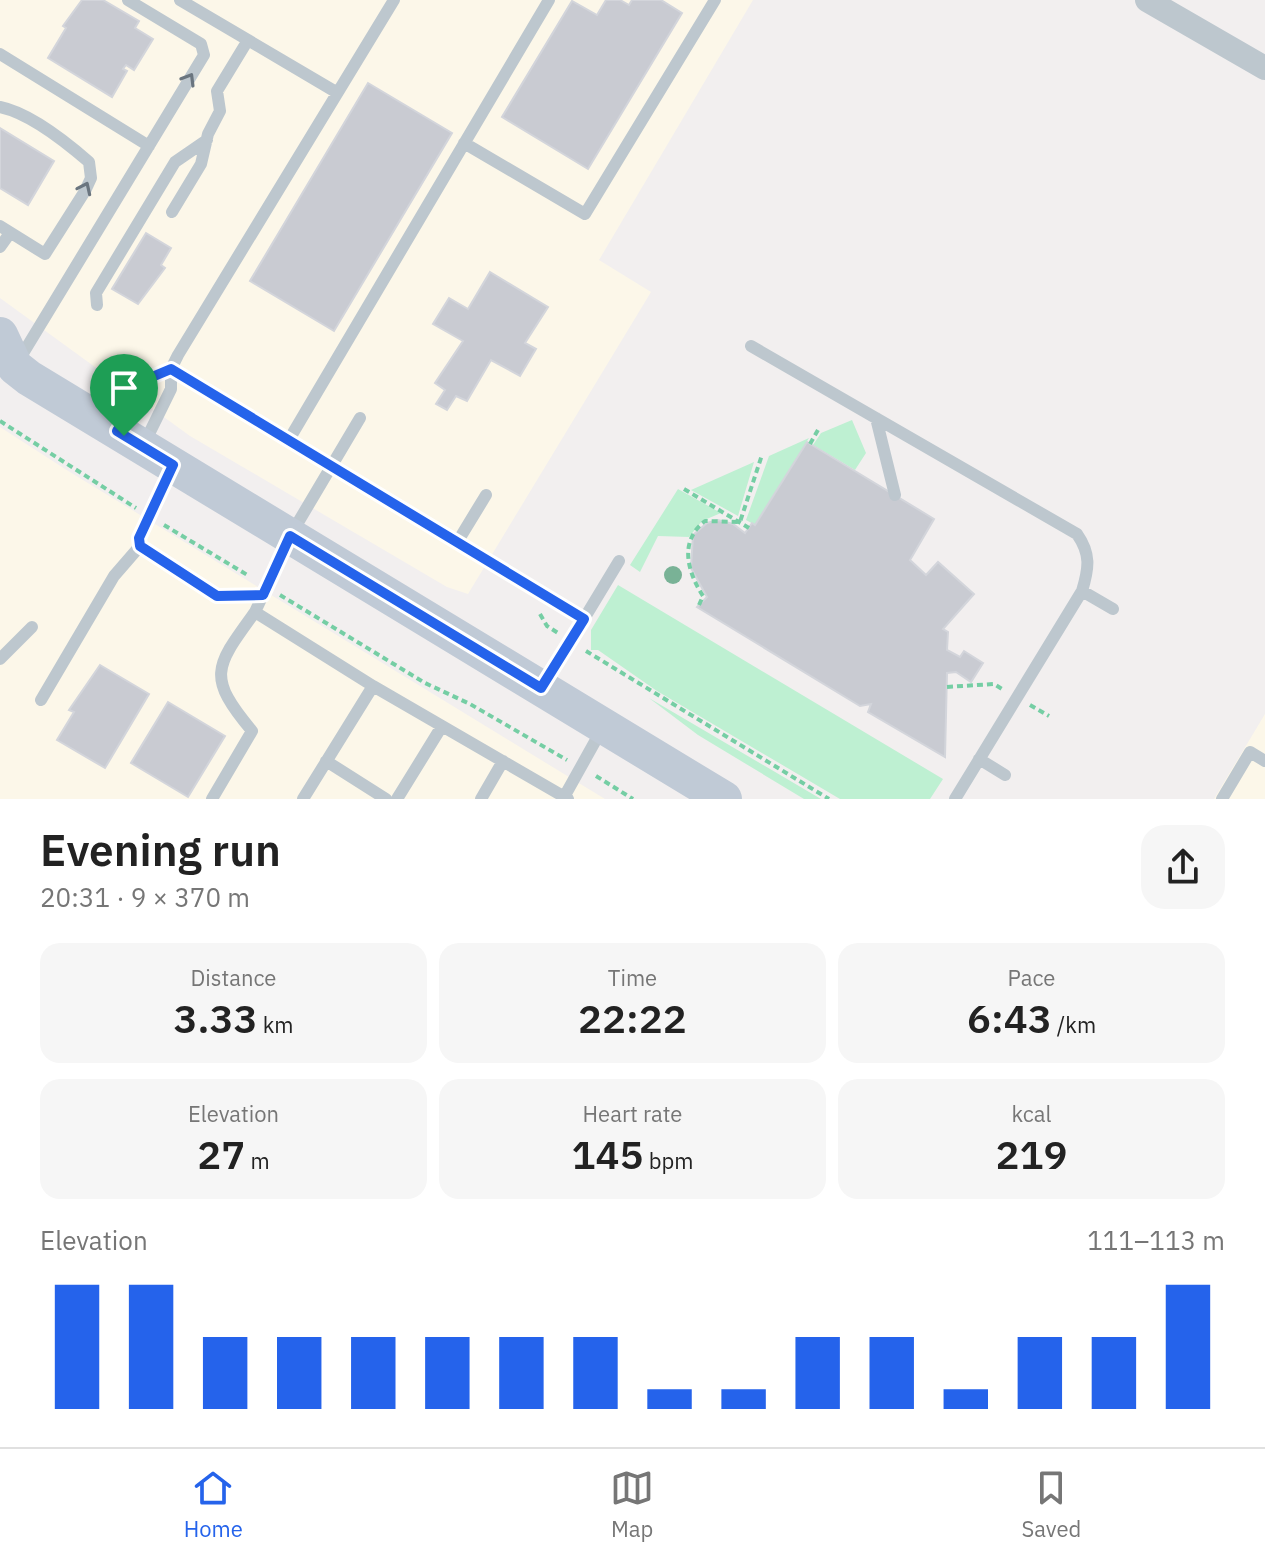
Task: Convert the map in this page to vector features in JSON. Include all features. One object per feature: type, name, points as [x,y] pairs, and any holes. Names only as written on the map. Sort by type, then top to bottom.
[{"type":"main road","points":[[0,335],[8,368],[724,799]]},
{"type":"street","points":[[1147,0],[1265,68]]},
{"type":"lane","points":[[8,368],[204,55],[201,44],[128,0]]},
{"type":"lane","points":[[180,0],[336,92]]},
{"type":"lane","points":[[144,448],[171,389],[171,369],[394,0]]},
{"type":"lane","points":[[290,438],[549,0]]},
{"type":"lane","points":[[464,143],[585,214],[715,0]]},
{"type":"lane","points":[[172,212],[201,164],[207,140],[220,111],[217,91],[248,40]]},
{"type":"lane","points":[[0,54],[149,146]]},
{"type":"lane","points":[[0,107],[13,111],[89,162],[91,178],[45,254],[5,230],[0,247]]},
{"type":"lane","points":[[97,305],[96,293],[167,174],[182,154],[207,140]]},
{"type":"lane","points":[[751,346],[1077,534],[1088,550],[1088,571],[1082,591],[955,799]]},
{"type":"lane","points":[[171,369],[333,464],[584,619]]},
{"type":"lane","points":[[41,700],[114,576],[140,546],[139,538],[149,516],[144,448],[152,377],[171,369]]},
{"type":"lane","points":[[212,799],[252,731],[226,700],[219,679],[228,649],[255,612],[290,536],[360,418]]},
{"type":"lane","points":[[876,418],[895,495]]},
{"type":"lane","points":[[458,541],[486,495]]},
{"type":"lane","points":[[140,546],[217,596],[265,591]]},
{"type":"lane","points":[[541,688],[619,561]]},
{"type":"lane","points":[[1082,591],[1113,609]]},
{"type":"lane","points":[[255,612],[373,686],[565,798],[604,726]]},
{"type":"lane","points":[[0,659],[32,627]]},
{"type":"lane","points":[[303,799],[373,686]]},
{"type":"lane","points":[[397,799],[442,726]]},
{"type":"lane","points":[[1222,799],[1250,752],[1265,761]]},
{"type":"lane","points":[[979,759],[1005,775]]},
{"type":"lane","points":[[326,761],[386,799]]},
{"type":"lane","points":[[481,799],[503,761]]},
{"type":"path","points":[[0,421],[265,591],[425,683],[470,704],[633,799]]},
{"type":"path","points":[[810,444],[818,430]]},
{"type":"path","points":[[740,522],[762,455]]},
{"type":"path","points":[[684,489],[749,528]]},
{"type":"path","points":[[699,605],[703,596],[688,560],[692,534],[705,521],[713,519],[740,522]]},
{"type":"path","points":[[537,608],[547,626],[655,696],[829,799]]},
{"type":"shaded area","points":[[0,0],[753,0],[599,260],[651,292],[468,594],[447,587],[190,436],[0,298]]},
{"type":"shaded area","points":[[0,427],[65,469],[605,799],[0,799]]},
{"type":"shaded area","points":[[1265,714],[1265,799],[1214,799]]},
{"type":"green space","points":[[852,420],[866,453],[855,470],[813,445],[821,433]]},
{"type":"green space","points":[[809,438],[755,525],[746,520],[769,456]]},
{"type":"green space","points":[[754,462],[738,516],[691,490]]},
{"type":"green space","points":[[678,489],[721,513],[702,521],[689,537],[658,536],[640,572],[630,565]]},
{"type":"green space","points":[[618,585],[943,779],[930,799],[840,799],[657,691],[598,650],[591,650],[591,630]]},
{"type":"green space","points":[[649,698],[821,799],[804,799],[698,735]]},
{"type":"building","points":[[82,0],[103,0],[139,21],[135,28],[153,39],[134,70],[126,65],[123,69],[127,71],[112,97],[48,58],[66,28],[63,26]]},
{"type":"building","points":[[606,0],[620,0],[629,5],[632,0],[661,0],[682,13],[588,169],[502,117],[572,1],[597,15]]},
{"type":"building","points":[[368,83],[452,133],[334,331],[250,281]]},
{"type":"building","points":[[0,128],[54,161],[28,205],[0,188]]},
{"type":"building","points":[[146,233],[171,248],[161,265],[165,268],[138,304],[112,289]]},
{"type":"building","points":[[490,272],[548,307],[525,343],[536,349],[520,376],[491,360],[467,401],[456,396],[447,410],[436,404],[445,390],[435,383],[463,341],[433,324],[449,298],[468,309]]},
{"type":"building","points":[[807,442],[934,519],[910,560],[926,575],[938,562],[974,594],[943,629],[948,632],[947,650],[960,657],[964,651],[983,663],[971,682],[956,672],[947,673],[945,757],[868,712],[871,704],[860,706],[697,607],[707,597],[691,568],[693,535],[707,523],[718,520],[733,524],[745,533],[752,523],[755,525]]},
{"type":"building","points":[[100,665],[149,694],[105,768],[57,740],[74,712],[69,710]]},
{"type":"building","points":[[168,702],[225,736],[188,797],[131,763]]},
{"type":"route","points":[[171,369],[290,438],[584,619],[541,688],[290,536],[263,595],[217,596],[140,546],[139,538],[173,465],[124,436],[117,431],[152,377],[171,369]]}]
